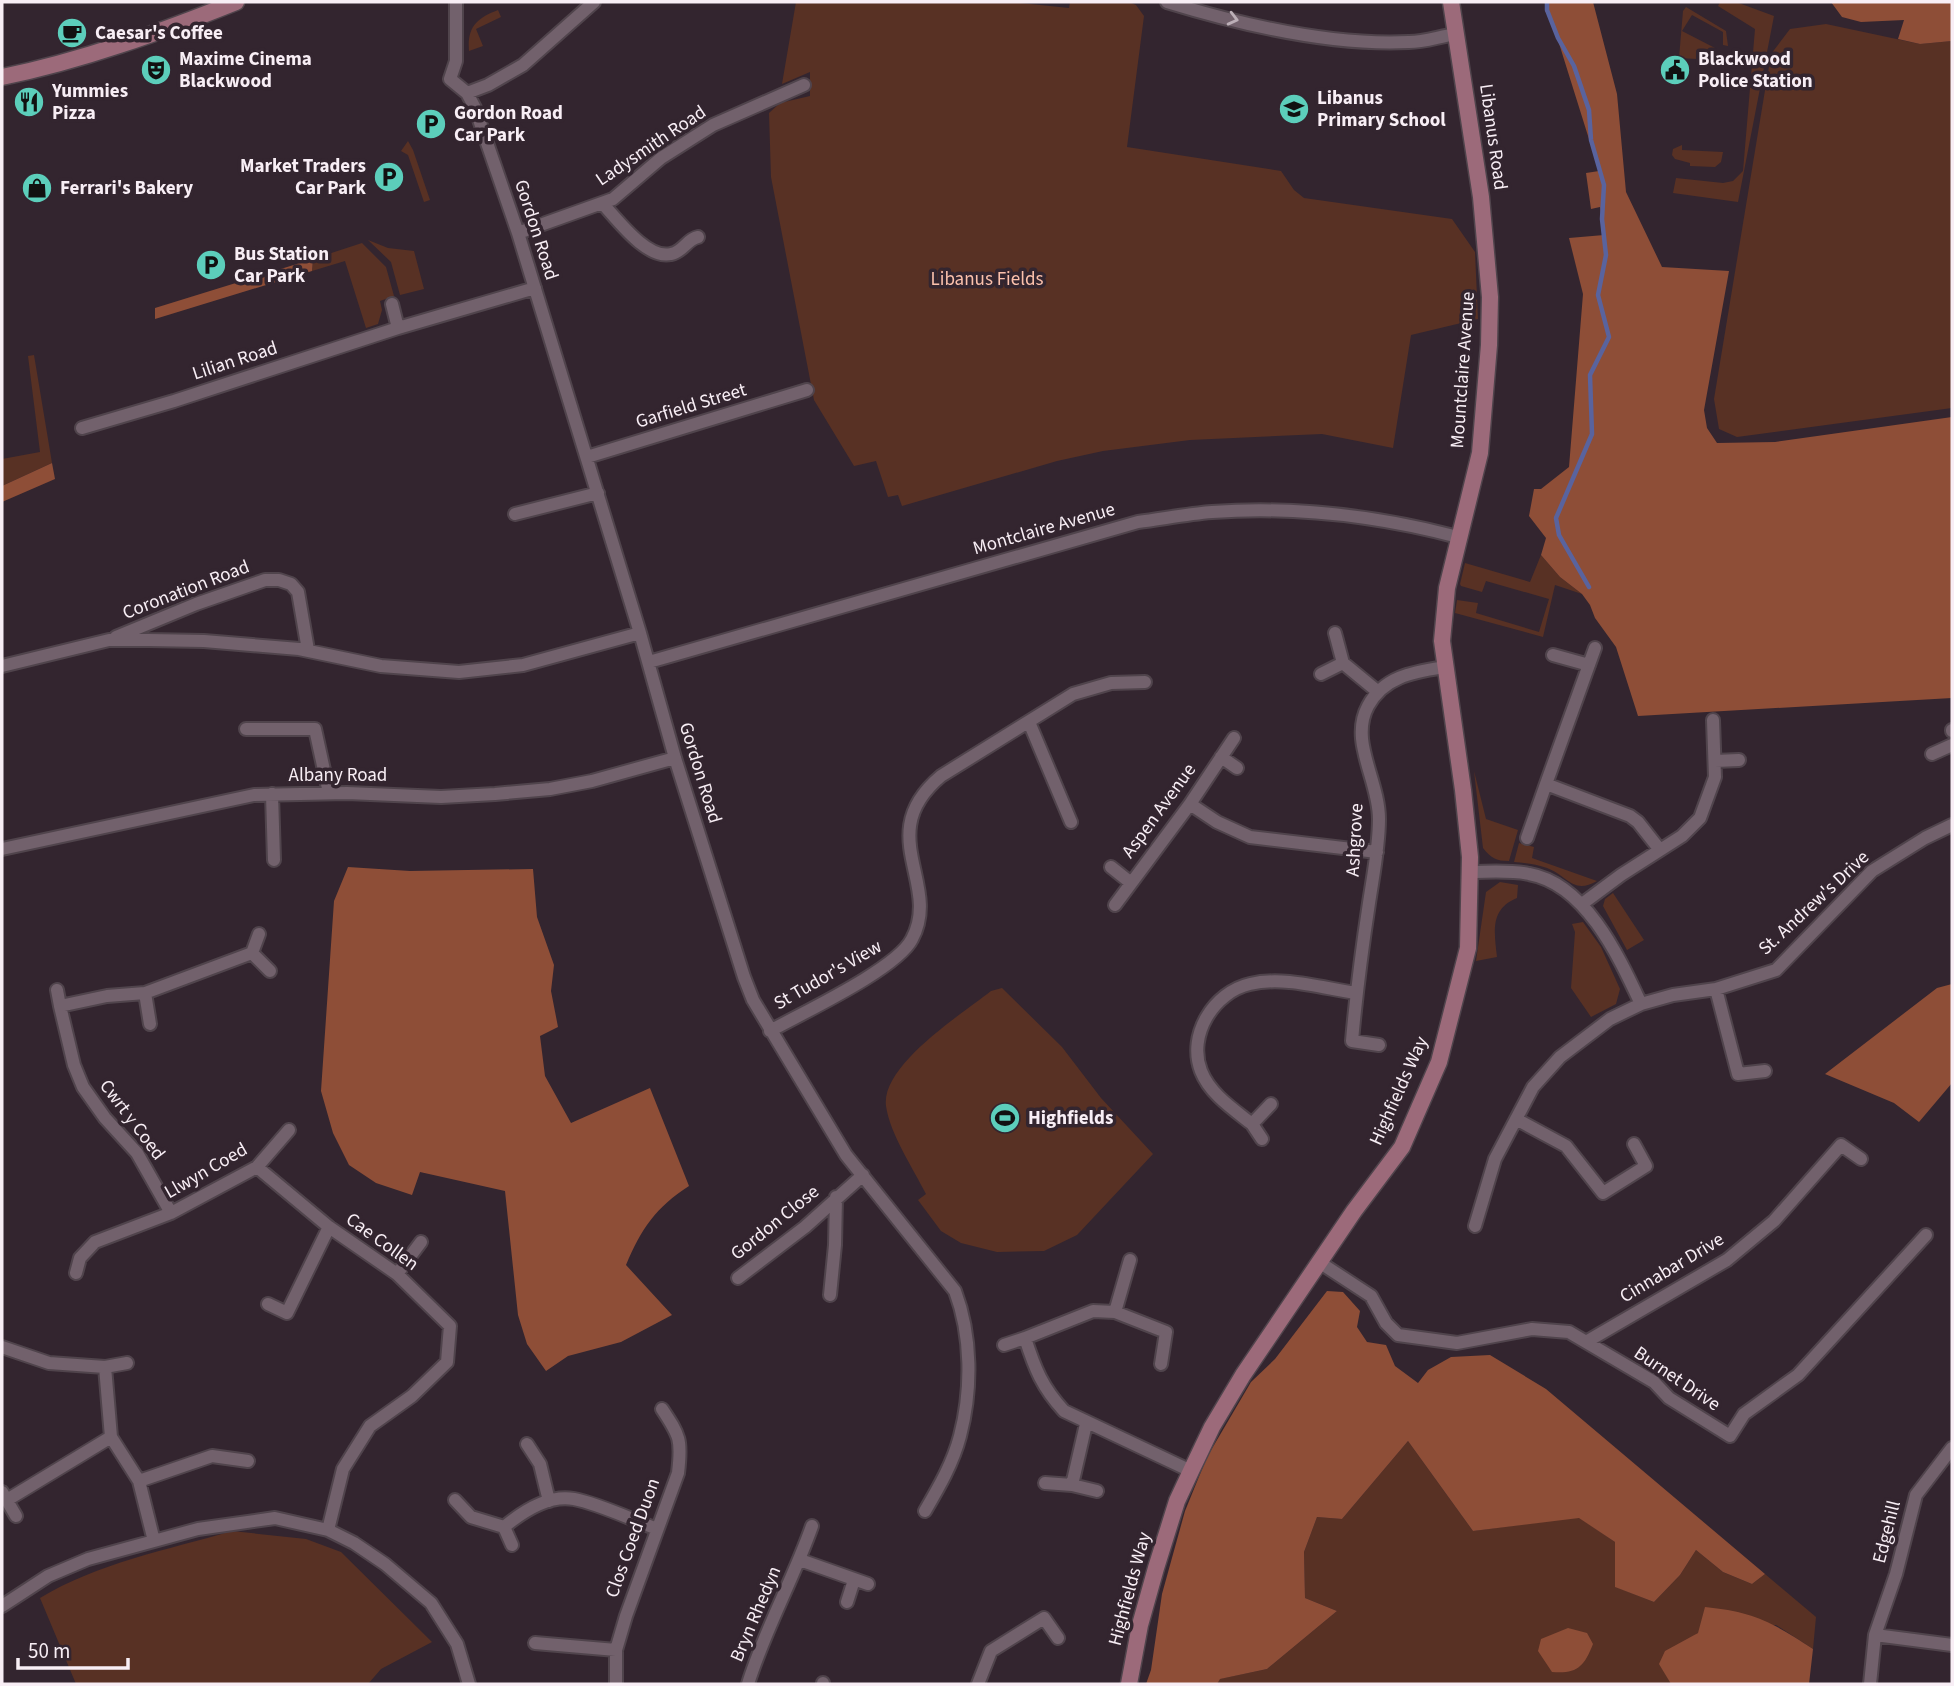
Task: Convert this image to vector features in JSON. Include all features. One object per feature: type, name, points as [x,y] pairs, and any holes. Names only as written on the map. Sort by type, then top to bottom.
[{"type":"main road","points":[[2,77],[106,48],[236,2]]},
{"type":"main road","name":"Libanus Road","points":[[1451,2],[1487,246]]},
{"type":"main road","name":"Mountclaire Avenue","points":[[1458,537],[1480,453],[1489,345],[1487,246]]},
{"type":"main road","name":"Highfields Way","points":[[1129,1684],[1140,1625],[1177,1501],[1212,1427],[1242,1375],[1402,1147],[1439,1062],[1468,948],[1470,872],[1463,790],[1445,667],[1444,614],[1458,537]]},
{"type":"street","name":"Gordon Road","points":[[456,2],[456,61],[450,79],[467,93],[475,108],[518,233],[649,662],[675,758],[744,977],[770,1031],[846,1155],[955,1291],[964,1315],[968,1363],[967,1403],[960,1438],[926,1511]]},
{"type":"street","points":[[467,93],[488,85],[523,65],[594,2]]},
{"type":"street","points":[[1167,2],[1263,27],[1362,42],[1408,43],[1457,34]]},
{"type":"street","name":"Ladysmith Road","points":[[518,233],[613,199],[661,158],[713,125],[804,85]]},
{"type":"street","points":[[601,203],[648,250],[659,255],[679,251],[692,238],[698,237]]},
{"type":"street","name":"Lilian Road","points":[[82,428],[398,328],[535,288]]},
{"type":"street","points":[[392,304],[398,328]]},
{"type":"street","name":"Garfield Street","points":[[587,457],[807,390]]},
{"type":"street","points":[[515,514],[598,493]]},
{"type":"street","name":"Montclaire Avenue","points":[[649,662],[1138,523],[1212,513],[1311,512],[1407,524],[1458,537]]},
{"type":"street","name":"Coronation Road","points":[[2,666],[109,640],[196,604],[265,580],[279,580],[291,584],[298,592],[308,650]]},
{"type":"street","name":"Coronation Road","points":[[109,640],[204,641],[308,650],[381,666],[459,672],[523,666],[640,633]]},
{"type":"street","points":[[1335,633],[1343,663],[1377,691],[1389,681],[1403,675],[1445,667]]},
{"type":"street","points":[[1527,838],[1595,648]]},
{"type":"street","points":[[1553,655],[1590,665]]},
{"type":"street","points":[[1321,674],[1343,663]]},
{"type":"street","name":"St Tudor's View","points":[[770,1031],[883,968],[912,940],[918,919],[919,896],[908,842],[915,805],[925,789],[941,776],[1073,694],[1111,683],[1145,682]]},
{"type":"street","name":"Ashgrove","points":[[1377,691],[1367,707],[1360,732],[1376,792],[1379,818],[1377,852],[1356,993],[1352,1041],[1379,1045]]},
{"type":"street","points":[[1582,904],[1620,875],[1682,836],[1700,818],[1715,777],[1713,720]]},
{"type":"street","points":[[1029,722],[1071,822]]},
{"type":"street","points":[[246,729],[315,729],[329,793]]},
{"type":"street","name":"Aspen Avenue","points":[[1115,905],[1234,738]]},
{"type":"street","points":[[1932,754],[1952,746]]},
{"type":"street","points":[[1220,757],[1237,768]]},
{"type":"street","name":"Albany Road","points":[[2,849],[254,794],[329,793],[441,797],[495,794],[592,782],[675,758]]},
{"type":"street","points":[[1715,761],[1739,760]]},
{"type":"street","points":[[1546,784],[1630,816],[1660,850]]},
{"type":"street","points":[[272,794],[274,860]]},
{"type":"street","points":[[1189,804],[1217,822],[1250,837],[1377,852]]},
{"type":"street","name":"St. Andrew's Drive","points":[[1475,1226],[1495,1159],[1534,1087],[1560,1057],[1611,1019],[1641,1004],[1673,995],[1716,989],[1776,970],[1872,871],[1952,825]]},
{"type":"street","points":[[1111,867],[1131,883]]},
{"type":"street","points":[[1470,872],[1530,874],[1558,884],[1582,904],[1609,940],[1641,1004]]},
{"type":"street","points":[[60,1006],[107,996],[145,993],[252,953],[259,934]]},
{"type":"street","points":[[252,953],[270,971]]},
{"type":"street","points":[[1262,1139],[1252,1124],[1211,1088],[1201,1070],[1197,1052],[1199,1033],[1217,1002],[1232,990],[1265,981],[1356,993]]},
{"type":"street","points":[[1716,989],[1738,1074],[1765,1071]]},
{"type":"street","name":"Cwrt y Coed","points":[[57,990],[74,1065],[83,1087],[105,1118],[137,1153],[171,1213]]},
{"type":"street","points":[[145,993],[150,1024]]},
{"type":"street","points":[[1252,1124],[1271,1104]]},
{"type":"street","points":[[1516,1119],[1566,1146],[1603,1194],[1646,1166],[1634,1144]]},
{"type":"street","name":"Llwyn Coed","points":[[76,1273],[80,1258],[95,1242],[171,1213],[257,1167],[289,1130]]},
{"type":"street","name":"Cinnabar Drive","points":[[1586,1342],[1727,1260],[1774,1221],[1841,1145],[1861,1159]]},
{"type":"street","name":"Cae Collen","points":[[257,1167],[328,1227],[397,1274],[450,1326],[447,1362],[412,1396],[370,1426],[344,1469],[328,1530]]},
{"type":"street","name":"Gordon Close","points":[[738,1278],[805,1227],[863,1175]]},
{"type":"street","name":"Gordon Close","points":[[830,1295],[836,1197]]},
{"type":"street","points":[[268,1304],[287,1313],[328,1227]]},
{"type":"street","name":"Burnet Drive","points":[[1319,1262],[1371,1296],[1386,1323],[1398,1335],[1457,1343],[1532,1329],[1569,1332],[1654,1382],[1668,1398],[1730,1436],[1744,1414],[1798,1375],[1926,1235]]},
{"type":"street","points":[[397,1274],[421,1242]]},
{"type":"street","points":[[1115,1312],[1130,1259]]},
{"type":"street","points":[[1004,1345],[1093,1311],[1115,1312],[1166,1332],[1161,1364]]},
{"type":"street","points":[[1025,1338],[1038,1377],[1064,1411],[1086,1424],[1191,1471]]},
{"type":"street","points":[[2,1348],[49,1363],[105,1367],[127,1363]]},
{"type":"street","points":[[105,1367],[111,1437],[139,1481],[154,1541]]},
{"type":"street","name":"Clos Coed Duon","points":[[616,1684],[617,1650],[626,1616],[678,1473],[679,1435],[662,1409]]},
{"type":"street","points":[[1072,1485],[1086,1424]]},
{"type":"street","points":[[16,1516],[4,1496],[111,1437]]},
{"type":"street","points":[[527,1444],[540,1464],[550,1501]]},
{"type":"street","name":"Edgehill","points":[[1870,1684],[1875,1635],[1896,1574],[1916,1495],[1952,1448]]},
{"type":"street","points":[[139,1481],[212,1456],[248,1461]]},
{"type":"street","points":[[1045,1483],[1072,1485],[1097,1491]]},
{"type":"street","points":[[504,1527],[523,1511],[550,1501],[572,1499],[657,1529]]},
{"type":"street","points":[[455,1500],[471,1517],[504,1527],[512,1545]]},
{"type":"street","points":[[2,1606],[48,1576],[88,1559],[198,1529],[275,1518],[328,1530],[385,1563],[431,1603],[457,1644],[469,1684]]},
{"type":"street","name":"Bryn Rhedyn","points":[[748,1684],[760,1644],[800,1560],[812,1526]]},
{"type":"street","name":"Bryn Rhedyn","points":[[800,1560],[868,1584]]},
{"type":"street","points":[[847,1602],[854,1580]]},
{"type":"street","points":[[978,1684],[991,1651],[1044,1618],[1058,1638]]},
{"type":"street","points":[[1875,1635],[1952,1645]]},
{"type":"street","points":[[535,1643],[617,1650]]},
{"type":"green space","name":"Libanus Fields","points":[[796,2],[1010,2],[1069,8],[1070,2],[1129,2],[1136,5],[1144,16],[1127,147],[1281,171],[1294,190],[1304,198],[1452,219],[1475,252],[1478,319],[1411,335],[1393,448],[1322,434],[1190,440],[1103,451],[1057,461],[902,506],[898,495],[888,497],[876,461],[854,466],[814,400],[771,177],[769,113],[780,103],[810,96],[810,72],[782,84]]},
{"type":"green space","points":[[1720,2],[1736,2],[1774,16],[1738,202],[1673,193],[1676,178],[1723,183],[1733,181],[1743,171],[1755,29],[1718,6]]},
{"type":"green space","points":[[1686,7],[1726,31],[1728,46],[1723,45],[1723,32],[1692,15],[1682,31],[1715,48],[1715,60],[1679,58],[1683,11]]},
{"type":"green space","points":[[498,10],[501,17],[476,29],[483,46],[469,51],[470,36],[475,24],[484,16]]},
{"type":"green space","points":[[1826,24],[1920,44],[1952,41],[1952,408],[1737,437],[1719,429],[1714,399],[1771,54],[1790,29]]},
{"type":"green space","points":[[408,141],[430,200],[424,202],[408,155],[401,151]]},
{"type":"green space","points":[[1682,145],[1682,150],[1723,152],[1721,162],[1715,167],[1690,166],[1690,163],[1675,159],[1672,155],[1673,149]]},
{"type":"green space","points":[[368,240],[388,248],[414,251],[424,289],[400,295],[391,262]]},
{"type":"green space","points":[[362,243],[386,267],[394,296],[380,301],[382,310],[378,324],[366,328],[345,261],[312,271],[313,259]]},
{"type":"green space","points":[[34,355],[52,463],[2,486],[2,459],[40,452],[28,356]]},
{"type":"green space","points":[[1541,555],[1560,577],[1582,594],[1555,585],[1543,637],[1455,613],[1457,600],[1478,603],[1476,613],[1539,632],[1549,599],[1486,581],[1482,592],[1460,584],[1465,563],[1530,582]]},
{"type":"green space","points":[[1474,771],[1486,819],[1518,830],[1509,861],[1494,858],[1483,848]]},
{"type":"green space","points":[[1519,843],[1534,847],[1532,858],[1597,881],[1589,885],[1576,885],[1547,868],[1514,862]]},
{"type":"green space","points":[[1500,882],[1518,885],[1517,898],[1502,908],[1498,915],[1495,930],[1497,957],[1476,961],[1486,892]]},
{"type":"green space","points":[[1613,893],[1644,940],[1627,950],[1603,906],[1605,899]]},
{"type":"green space","points":[[1583,922],[1601,947],[1620,989],[1616,1004],[1591,1017],[1571,988],[1575,932],[1572,924]]},
{"type":"green space","name":"Highfields","points":[[1002,988],[1062,1047],[1101,1098],[1153,1154],[1077,1235],[1044,1251],[997,1252],[961,1243],[941,1231],[918,1200],[926,1194],[897,1139],[886,1106],[888,1090],[909,1058],[991,991]]},
{"type":"green space","points":[[1408,1441],[1473,1531],[1579,1517],[1615,1542],[1616,1587],[1654,1602],[1680,1575],[1696,1550],[1723,1572],[1752,1584],[1765,1574],[1816,1617],[1813,1649],[1776,1625],[1698,1633],[1660,1664],[1671,1684],[1217,1684],[1219,1679],[1267,1669],[1337,1611],[1305,1598],[1304,1552],[1317,1517],[1342,1519]]},
{"type":"green space","points":[[232,1531],[306,1539],[341,1552],[432,1642],[381,1669],[368,1684],[76,1684],[40,1598],[109,1566]]},
{"type":"shaded area","points":[[1545,2],[1593,2],[1617,94],[1626,192],[1662,267],[1729,271],[1704,410],[1707,428],[1717,443],[1775,442],[1952,417],[1952,698],[1638,716],[1616,647],[1582,594],[1560,577],[1541,555],[1546,538],[1529,516],[1534,489],[1541,489],[1569,467],[1583,294],[1569,238],[1604,235],[1600,207],[1591,209],[1586,173],[1599,171],[1552,21],[1545,11]]},
{"type":"shaded area","points":[[1831,2],[1952,2],[1952,41],[1920,44],[1898,39],[1904,20],[1861,22],[1842,17]]},
{"type":"shaded area","points":[[313,259],[312,271],[155,319],[155,308]]},
{"type":"shaded area","points":[[52,463],[55,479],[2,502],[2,486]]},
{"type":"shaded area","points":[[348,867],[410,871],[533,869],[537,917],[554,965],[551,991],[558,1027],[540,1036],[545,1076],[571,1123],[650,1088],[689,1186],[667,1202],[651,1220],[626,1265],[672,1315],[621,1342],[568,1356],[546,1371],[527,1344],[518,1315],[505,1191],[420,1172],[412,1195],[376,1183],[349,1165],[333,1133],[321,1091],[334,901]]},
{"type":"shaded area","points":[[1952,984],[1952,1083],[1919,1122],[1894,1103],[1825,1074],[1937,988]]},
{"type":"shaded area","points":[[1327,1291],[1343,1292],[1360,1311],[1357,1327],[1367,1342],[1386,1345],[1395,1366],[1418,1383],[1428,1370],[1451,1357],[1490,1355],[1546,1389],[1765,1574],[1752,1584],[1723,1572],[1696,1550],[1680,1575],[1654,1602],[1615,1587],[1615,1542],[1579,1518],[1473,1531],[1408,1441],[1342,1519],[1317,1517],[1304,1552],[1305,1598],[1337,1611],[1267,1669],[1220,1679],[1217,1684],[1146,1684],[1151,1670],[1162,1594],[1185,1511],[1207,1457],[1251,1382],[1275,1359]]},
{"type":"shaded area","points":[[1705,1607],[1750,1615],[1786,1632],[1813,1649],[1809,1684],[1671,1684],[1659,1664],[1665,1651],[1698,1633]]},
{"type":"shaded area","points":[[1568,1628],[1587,1633],[1593,1644],[1583,1663],[1574,1670],[1552,1672],[1538,1651],[1541,1639]]},
{"type":"waterway","points":[[1547,2],[1547,10],[1558,38],[1574,66],[1589,110],[1591,140],[1604,185],[1602,219],[1606,255],[1598,295],[1609,337],[1590,375],[1592,434],[1556,518],[1559,535],[1589,587]]},
{"type":"place","name":"Caesar's Coffee","points":[[72,33]]},
{"type":"place","name":"Maxime Cinema Blackwood","points":[[156,70]]},
{"type":"place","name":"Blackwood Police Station","points":[[1675,70]]},
{"type":"place","name":"Yummies Pizza","points":[[29,102]]},
{"type":"place","name":"Libanus Primary School","points":[[1294,109]]},
{"type":"place","name":"Gordon Road Car Park","points":[[431,124]]},
{"type":"place","name":"Market Traders Car Park","points":[[389,177]]},
{"type":"place","name":"Ferrari's Bakery","points":[[37,188]]},
{"type":"place","name":"Bus Station Car Park","points":[[211,265]]},
{"type":"place","name":"Highfields","points":[[1005,1118]]}]
